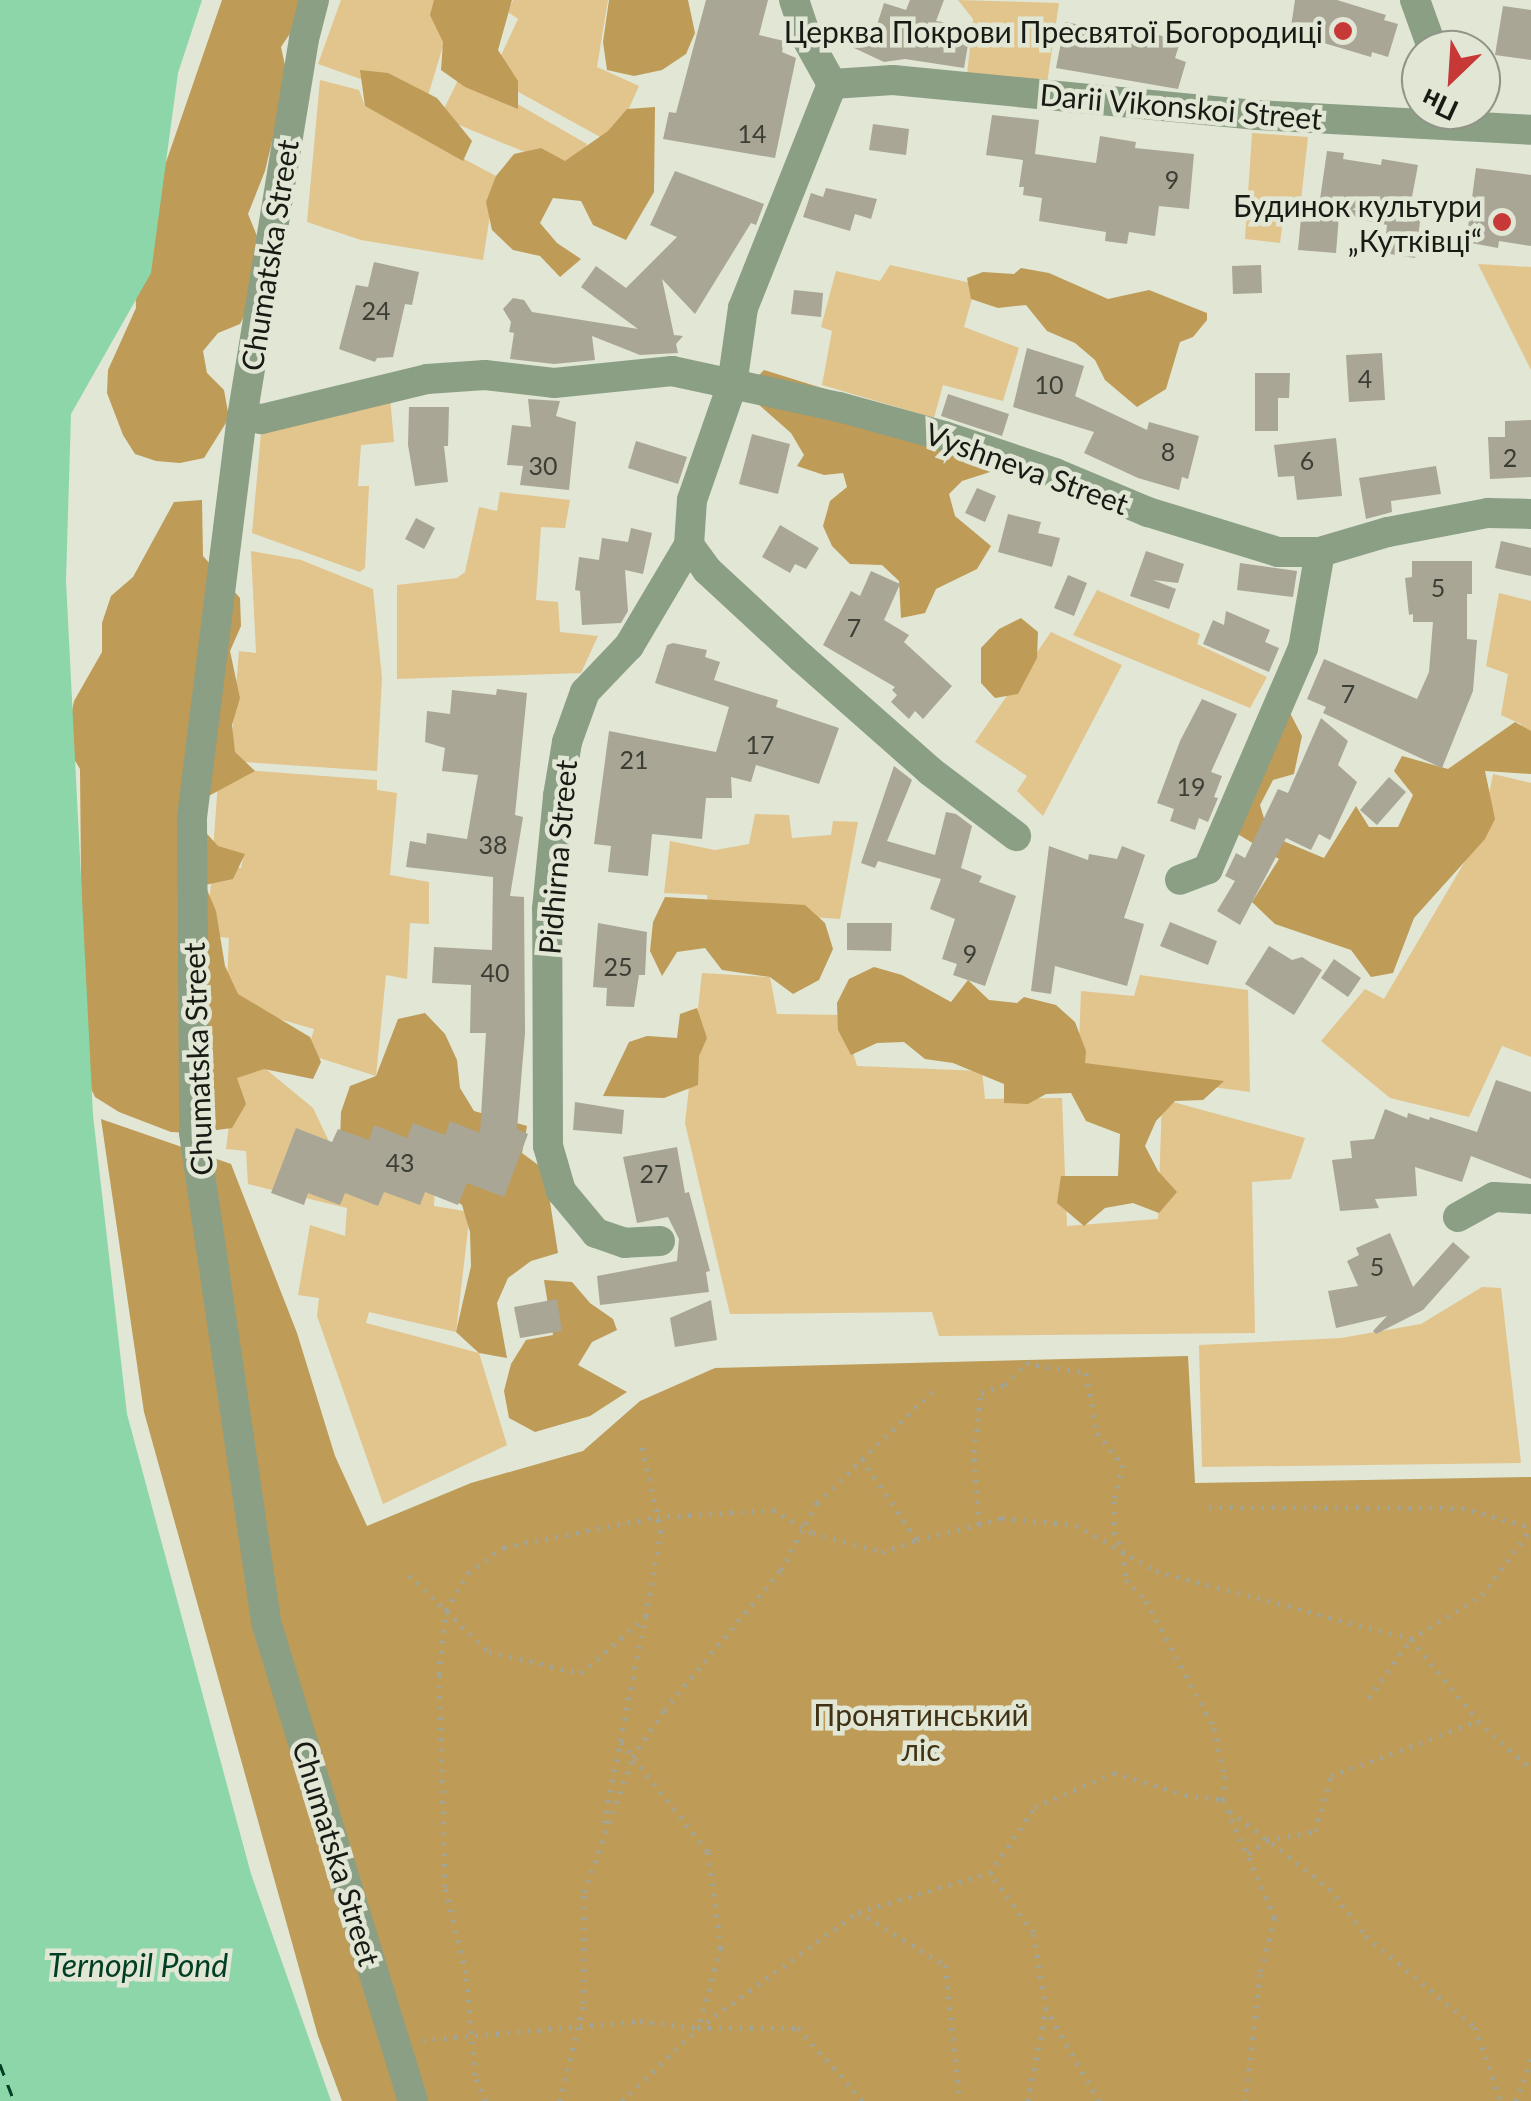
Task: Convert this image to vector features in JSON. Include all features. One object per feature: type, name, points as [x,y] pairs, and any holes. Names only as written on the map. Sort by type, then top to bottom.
[{"type":"street","name":"Chumatska Street","points":[[314,0],[304,39],[242,416],[192,819],[194,1133],[266,1622],[412,2101]]},
{"type":"street","points":[[794,0],[807,39],[832,84]]},
{"type":"street","points":[[1414,0],[1425,30]]},
{"type":"street","name":"Darii Vikonskoi Street","points":[[832,84],[893,80],[1256,115],[1401,117]]},
{"type":"street","name":"Pidhirna Street","points":[[660,1241],[624,1243],[596,1232],[562,1191],[548,1146],[546,909],[567,742],[585,692],[629,646],[689,545],[692,500],[732,385],[743,308],[832,84]]},
{"type":"street","name":"Darii Vikonskoi Street","points":[[1501,125],[1531,130]]},
{"type":"street","name":"Vyshneva Street","points":[[242,416],[262,419],[390,386],[446,378],[485,375],[554,383],[672,372],[944,436],[1055,473],[1148,512],[1278,552],[1320,552],[1388,532],[1488,514],[1531,514]]},
{"type":"street","points":[[689,545],[707,570],[802,658],[930,771],[1016,836]]},
{"type":"street","points":[[1180,880],[1208,869],[1303,648],[1320,552]]},
{"type":"street","points":[[1458,1217],[1494,1197],[1531,1199]]},
{"type":"path","points":[[979,1524],[974,1452],[981,1393],[1005,1385],[1026,1363],[1045,1363],[1086,1373],[1098,1433],[1123,1465],[1114,1501],[1114,1532],[1126,1580],[1146,1601],[1214,1728],[1225,1776],[1223,1800],[1275,1918],[1260,1974],[1244,2101]]},
{"type":"path","points":[[560,2101],[584,2002],[584,1892],[632,1758],[664,1710],[781,1570],[817,1503],[934,1390]]},
{"type":"path","points":[[600,1841],[660,1532],[642,1446]]},
{"type":"path","points":[[862,1459],[917,1540]]},
{"type":"path","points":[[1210,1507],[1462,1508],[1531,1528],[1482,1595],[1410,1639],[1369,1698]]},
{"type":"path","points":[[485,2101],[475,2075],[466,1973],[445,1887],[439,1674],[446,1610],[468,1573],[504,1547],[657,1516],[772,1510],[804,1528],[882,1552],[1002,1518],[1076,1525],[1156,1571],[1410,1639],[1478,1722],[1531,1768]]},
{"type":"path","points":[[410,1574],[489,1652],[581,1672],[646,1616]]},
{"type":"path","points":[[1249,1854],[1266,1840],[1315,1830],[1331,1776],[1478,1722]]},
{"type":"path","points":[[620,1742],[708,1852],[720,1948],[698,2028]]},
{"type":"path","points":[[622,2101],[698,2028],[858,1912],[990,1874],[1035,1807],[1114,1773],[1185,1796],[1223,1800]]},
{"type":"path","points":[[1228,1809],[1329,1888],[1366,1936],[1475,2027],[1501,2101]]},
{"type":"path","points":[[990,1874],[1033,1932],[1046,2009],[1099,2101]]},
{"type":"path","points":[[858,1912],[945,1965],[960,2101]]},
{"type":"path","points":[[1028,2101],[1046,2009]]},
{"type":"path","points":[[395,2040],[472,2038],[578,2024],[640,2021],[698,2028],[798,2028],[863,2101]]},
{"type":"path","points":[[1516,2101],[1531,2059]]},
{"type":"shaded area","points":[[341,0],[437,0],[450,23],[426,102],[318,64]]},
{"type":"shaded area","points":[[513,0],[608,0],[597,67],[639,86],[613,144],[491,77],[518,19],[508,12]]},
{"type":"shaded area","points":[[958,0],[1059,3],[1047,83],[967,75],[973,19]]},
{"type":"shaded area","points":[[462,72],[587,144],[573,172],[440,117]]},
{"type":"shaded area","points":[[320,80],[359,90],[365,106],[496,176],[483,260],[361,240],[307,222]]},
{"type":"shaded area","points":[[1252,133],[1308,137],[1300,209],[1284,212],[1280,243],[1245,239]]},
{"type":"shaded area","points":[[1478,264],[1531,267],[1531,370]]},
{"type":"shaded area","points":[[890,265],[976,284],[964,327],[1019,348],[1003,401],[943,385],[934,418],[822,385],[832,331],[821,327],[836,271],[880,281]]},
{"type":"shaded area","points":[[390,397],[394,442],[361,445],[358,486],[369,486],[365,568],[360,572],[252,533],[261,433]]},
{"type":"shaded area","points":[[500,492],[570,500],[565,528],[541,527],[536,600],[558,602],[560,632],[598,636],[581,673],[397,679],[397,585],[457,578],[465,572],[479,507],[497,511]]},
{"type":"shaded area","points":[[251,551],[301,560],[373,589],[382,678],[377,771],[230,761],[239,651],[256,653]]},
{"type":"shaded area","points":[[1097,590],[1200,634],[1197,644],[1267,677],[1250,708],[1073,635]]},
{"type":"shaded area","points":[[1499,593],[1531,601],[1531,742],[1519,740],[1521,724],[1501,715],[1508,674],[1486,666]]},
{"type":"shaded area","points":[[1051,632],[1122,665],[1043,816],[1017,791],[1027,776],[975,742]]},
{"type":"shaded area","points":[[219,768],[377,780],[377,790],[397,793],[390,875],[429,882],[429,924],[410,923],[407,979],[386,975],[376,1076],[307,1054],[314,1029],[226,1004],[229,938],[205,935],[213,867],[241,868],[244,854],[213,851]]},
{"type":"shaded area","points":[[1493,774],[1531,783],[1531,1057],[1502,1046],[1469,1117],[1390,1098],[1321,1041],[1365,989],[1384,999],[1481,834]]},
{"type":"shaded area","points":[[755,814],[789,815],[792,838],[831,835],[833,821],[858,822],[840,919],[708,910],[707,895],[664,893],[670,841],[715,850],[749,844]]},
{"type":"shaded area","points":[[702,973],[770,977],[777,1014],[842,1015],[857,1066],[982,1071],[985,1099],[1062,1098],[1067,1226],[1158,1219],[1162,1099],[1305,1138],[1291,1179],[1252,1182],[1255,1333],[939,1336],[932,1312],[730,1314],[685,1123]]},
{"type":"shaded area","points":[[1140,975],[1248,990],[1250,1092],[1078,1069],[1081,991],[1134,996]]},
{"type":"shaded area","points":[[239,1047],[313,1108],[334,1152],[435,1177],[434,1206],[470,1212],[456,1332],[369,1312],[366,1323],[479,1353],[507,1445],[383,1504],[317,1316],[319,1298],[298,1295],[310,1225],[345,1236],[347,1208],[248,1184],[246,1151],[226,1149]]},
{"type":"shaded area","points":[[1482,1287],[1501,1288],[1521,1463],[1202,1467],[1199,1345],[1341,1338],[1421,1324]]},
{"type":"green space","points":[[222,0],[305,0],[307,8],[281,47],[286,70],[276,125],[265,171],[248,214],[257,236],[250,304],[240,324],[218,333],[203,351],[207,373],[224,390],[229,418],[204,458],[180,463],[156,461],[135,454],[123,435],[107,393],[108,370],[136,308],[134,255]]},
{"type":"green space","points":[[434,0],[512,0],[498,50],[518,81],[518,109],[465,87],[441,70],[443,42],[430,15]]},
{"type":"green space","points":[[609,0],[688,0],[695,33],[686,54],[662,70],[634,76],[607,70],[603,42]]},
{"type":"green space","points":[[360,70],[388,73],[437,98],[472,141],[463,161],[365,106]]},
{"type":"green space","points":[[655,107],[654,192],[626,240],[593,225],[581,201],[553,198],[540,223],[557,243],[581,259],[560,277],[540,256],[513,250],[492,230],[486,202],[496,176],[514,154],[541,148],[565,161],[608,131],[627,109]]},
{"type":"green space","points":[[1021,268],[1049,273],[1108,299],[1149,290],[1207,313],[1207,320],[1193,337],[1180,342],[1166,389],[1137,407],[1105,380],[1095,360],[1075,343],[1047,331],[1026,305],[998,308],[971,299],[967,278],[983,272],[1014,274]]},
{"type":"green space","points":[[764,370],[999,443],[990,472],[962,481],[949,494],[955,516],[991,546],[977,569],[936,589],[925,613],[901,618],[899,581],[882,565],[850,564],[832,546],[823,526],[830,501],[847,487],[843,473],[824,475],[797,466],[804,455],[791,433],[750,397],[752,382]]},
{"type":"green space","points":[[202,500],[203,556],[240,598],[241,626],[230,651],[240,698],[232,725],[235,752],[255,771],[205,798],[199,825],[218,846],[245,854],[233,879],[205,885],[216,911],[225,966],[238,994],[310,1037],[321,1062],[313,1079],[264,1069],[237,1078],[246,1104],[232,1128],[194,1133],[171,1132],[119,1112],[95,1097],[83,1072],[80,769],[65,744],[74,701],[102,652],[102,623],[111,596],[133,577],[174,502]]},
{"type":"green space","points":[[1021,618],[1038,632],[1037,658],[1018,694],[995,698],[981,683],[981,648],[999,629]]},
{"type":"green space","points":[[1290,713],[1302,736],[1294,774],[1273,780],[1260,805],[1269,835],[1324,858],[1356,806],[1369,827],[1398,827],[1413,795],[1394,771],[1402,756],[1448,769],[1515,722],[1531,731],[1531,774],[1485,771],[1495,819],[1485,839],[1414,918],[1393,973],[1371,977],[1351,950],[1275,924],[1252,902],[1279,859],[1236,833]]},
{"type":"green space","points":[[665,897],[805,905],[825,923],[833,949],[819,980],[793,994],[770,977],[722,970],[705,948],[677,952],[662,976],[650,951],[653,922]]},
{"type":"green space","points":[[874,967],[902,975],[951,1002],[968,980],[989,1000],[1017,1003],[1024,997],[1056,1005],[1075,1022],[1086,1051],[1085,1063],[1224,1081],[1203,1100],[1175,1101],[1156,1121],[1145,1146],[1158,1171],[1177,1192],[1159,1213],[1133,1203],[1105,1208],[1084,1226],[1057,1203],[1061,1176],[1118,1176],[1120,1134],[1086,1121],[1071,1093],[1046,1094],[1028,1104],[1004,1103],[1004,1084],[953,1063],[925,1059],[904,1042],[877,1043],[851,1055],[838,1030],[837,1003],[849,979]]},
{"type":"green space","points":[[697,1008],[707,1038],[699,1056],[698,1085],[664,1098],[603,1096],[629,1042],[647,1036],[677,1038],[680,1014]]},
{"type":"green space","points":[[425,1013],[445,1034],[457,1060],[460,1088],[474,1111],[527,1126],[522,1153],[545,1170],[558,1253],[531,1261],[508,1278],[497,1303],[507,1358],[479,1353],[456,1332],[471,1266],[470,1232],[462,1205],[416,1172],[340,1141],[341,1112],[350,1086],[376,1076],[398,1019]]},
{"type":"green space","name":"Пронятинський ліс","points":[[101,1119],[231,1164],[297,1333],[335,1456],[367,1526],[471,1483],[583,1451],[640,1401],[715,1368],[1188,1356],[1195,1483],[1531,1477],[1531,2101],[342,2101],[318,2036],[144,1412]]},
{"type":"green space","points":[[544,1280],[572,1282],[590,1303],[613,1319],[617,1330],[592,1342],[578,1365],[627,1392],[590,1416],[535,1432],[509,1418],[504,1391],[511,1364],[526,1340],[553,1335]]},
{"type":"water","name":"Ternopil Pond","points":[[0,0],[202,0],[178,73],[151,273],[71,414],[66,581],[93,1115],[127,1414],[251,1874],[331,2101],[0,2101]]},
{"type":"building","points":[[706,0],[768,0],[759,35],[784,41],[782,52],[796,58],[775,158],[663,139],[669,112],[676,113]]},
{"type":"building","points":[[910,0],[944,0],[936,21],[971,27],[964,68],[905,59],[884,62],[852,47],[862,25],[875,31],[884,3],[906,10]]},
{"type":"building","name":"Церква Покрови Пресвятої Богородиці","points":[[1295,0],[1337,0],[1386,15],[1384,20],[1398,24],[1388,57],[1372,52],[1371,57],[1290,33]]},
{"type":"building","points":[[1503,6],[1531,10],[1531,60],[1501,56]]},
{"type":"building","points":[[1065,22],[1154,39],[1156,34],[1180,42],[1175,58],[1186,62],[1178,89],[1056,68]]},
{"type":"building","points":[[992,115],[1039,120],[1035,154],[1096,163],[1100,136],[1136,142],[1135,148],[1194,154],[1189,209],[1159,206],[1155,236],[1129,232],[1127,244],[1105,241],[1106,232],[1039,221],[1042,198],[1023,195],[1024,187],[1019,187],[1023,160],[986,155]]},
{"type":"building","points":[[873,124],[909,129],[906,155],[869,150]]},
{"type":"building","points":[[1327,151],[1344,153],[1343,159],[1381,165],[1382,159],[1418,165],[1409,213],[1421,215],[1415,258],[1384,253],[1387,225],[1339,215],[1336,253],[1298,250],[1301,218],[1317,220]]},
{"type":"building","name":"Будинок культури „Кутківці“","points":[[1476,168],[1531,175],[1531,246],[1499,241],[1498,248],[1466,242]]},
{"type":"building","points":[[675,171],[764,204],[756,225],[751,223],[695,314],[662,279],[674,335],[683,336],[676,344],[678,353],[640,355],[592,336],[595,360],[554,364],[510,359],[514,333],[509,332],[511,322],[503,309],[513,298],[524,300],[532,312],[638,329],[581,287],[596,266],[626,288],[677,237],[650,225]]},
{"type":"building","points":[[826,188],[877,199],[871,219],[855,214],[850,231],[803,217],[811,193],[823,197]]},
{"type":"building","points":[[374,262],[419,272],[412,305],[405,304],[393,357],[377,358],[375,362],[339,349],[356,285],[368,287]]},
{"type":"building","points":[[1261,265],[1262,293],[1233,294],[1232,266]]},
{"type":"building","points":[[794,290],[823,293],[821,317],[791,314]]},
{"type":"building","points":[[1027,348],[1084,366],[1075,396],[1147,430],[1149,422],[1199,436],[1188,479],[1182,477],[1179,490],[1138,478],[1084,453],[1094,432],[1013,407]]},
{"type":"building","points":[[1382,353],[1385,400],[1349,402],[1346,355]]},
{"type":"building","points":[[1255,373],[1290,373],[1289,398],[1278,398],[1278,431],[1255,431]]},
{"type":"building","points":[[948,394],[1009,414],[1002,436],[941,416]]},
{"type":"building","points":[[528,399],[560,401],[556,416],[576,422],[569,490],[520,485],[523,466],[507,465],[512,425],[531,427]]},
{"type":"building","points":[[409,407],[449,407],[448,446],[444,446],[448,482],[415,486],[408,445]]},
{"type":"building","points":[[1531,420],[1531,477],[1490,479],[1488,437],[1505,437],[1505,421]]},
{"type":"building","points":[[752,434],[790,444],[778,494],[739,484]]},
{"type":"building","points":[[1336,438],[1342,496],[1297,500],[1294,476],[1278,477],[1274,445]]},
{"type":"building","points":[[636,441],[687,457],[678,484],[628,468]]},
{"type":"building","points":[[1436,466],[1441,494],[1391,501],[1392,512],[1366,519],[1359,478]]},
{"type":"building","points":[[977,488],[996,496],[985,522],[965,513]]},
{"type":"building","points":[[1008,514],[1041,522],[1038,533],[1060,538],[1052,567],[998,552]]},
{"type":"building","points":[[416,518],[435,528],[424,549],[405,539]]},
{"type":"building","points":[[780,525],[819,548],[806,569],[795,564],[790,573],[762,557]]},
{"type":"building","points":[[631,528],[652,533],[643,574],[625,570],[628,611],[621,623],[582,625],[580,591],[575,590],[579,557],[599,560],[602,538],[628,542]]},
{"type":"building","points":[[1501,541],[1531,548],[1531,576],[1495,568]]},
{"type":"building","points":[[1146,551],[1184,564],[1178,583],[1153,580],[1176,589],[1169,609],[1130,596]]},
{"type":"building","points":[[1412,561],[1472,561],[1467,639],[1477,640],[1473,691],[1442,768],[1323,713],[1326,707],[1307,699],[1324,659],[1417,699],[1429,672],[1433,622],[1413,622],[1413,614],[1409,615],[1405,578],[1412,577]]},
{"type":"building","points":[[1240,563],[1297,571],[1293,597],[1237,590]]},
{"type":"building","points":[[871,571],[900,584],[884,620],[909,635],[904,642],[952,686],[923,719],[915,711],[909,719],[891,702],[897,695],[892,690],[895,687],[823,645],[851,591],[860,596]]},
{"type":"building","points":[[1068,575],[1087,583],[1074,616],[1054,608]]},
{"type":"building","points":[[1226,611],[1270,630],[1265,642],[1279,648],[1269,672],[1203,644],[1213,620],[1224,625]]},
{"type":"building","points":[[667,645],[707,650],[705,657],[720,662],[714,680],[778,700],[776,707],[839,728],[819,784],[756,765],[751,782],[731,777],[732,798],[706,798],[702,839],[652,834],[648,876],[608,872],[611,846],[594,844],[609,731],[716,752],[729,707],[655,683]]},
{"type":"building","points":[[497,689],[527,693],[515,815],[523,817],[510,896],[524,897],[525,1033],[517,1129],[528,1134],[504,1197],[467,1183],[458,1205],[425,1192],[420,1205],[384,1192],[378,1206],[345,1193],[340,1205],[308,1193],[304,1205],[271,1193],[296,1128],[332,1142],[338,1129],[369,1140],[374,1125],[407,1138],[413,1123],[445,1135],[450,1121],[480,1133],[486,1033],[470,1033],[471,985],[432,983],[434,947],[492,950],[493,877],[406,867],[410,841],[426,844],[427,833],[467,839],[478,775],[442,771],[445,748],[425,742],[427,711],[450,714],[452,690],[496,695]]},
{"type":"building","points":[[1202,699],[1237,714],[1211,772],[1222,776],[1214,797],[1218,798],[1208,822],[1199,818],[1195,830],[1170,821],[1174,809],[1157,803],[1180,741]]},
{"type":"building","points":[[1321,718],[1348,741],[1338,765],[1357,782],[1330,840],[1319,834],[1311,850],[1286,838],[1240,925],[1217,911],[1235,881],[1225,876],[1236,853],[1245,858],[1278,789],[1288,793]]},
{"type":"building","points":[[894,766],[912,780],[887,841],[935,855],[946,812],[956,814],[972,826],[961,868],[982,876],[979,882],[1016,896],[985,986],[953,975],[957,964],[942,959],[955,919],[930,909],[941,879],[878,861],[875,868],[861,863]]},
{"type":"building","points":[[1389,777],[1406,792],[1377,825],[1360,810]]},
{"type":"building","points":[[1049,846],[1088,860],[1089,854],[1117,859],[1122,846],[1145,855],[1124,918],[1144,924],[1127,986],[1055,966],[1051,994],[1031,991]]},
{"type":"building","points":[[1170,922],[1217,941],[1208,965],[1160,946]]},
{"type":"building","points":[[598,923],[647,932],[645,975],[639,975],[634,1007],[606,1006],[607,988],[593,987]]},
{"type":"building","points":[[847,923],[892,923],[891,951],[847,950]]},
{"type":"building","points":[[1269,946],[1292,960],[1302,957],[1322,970],[1294,1015],[1245,984]]},
{"type":"building","points":[[1334,959],[1361,978],[1348,997],[1321,978]]},
{"type":"building","points":[[1496,1080],[1531,1092],[1531,1179],[1471,1156],[1462,1182],[1415,1167],[1417,1196],[1375,1199],[1379,1208],[1340,1211],[1332,1160],[1352,1158],[1350,1141],[1374,1139],[1385,1109],[1407,1118],[1408,1113],[1429,1120],[1430,1117],[1477,1132]]},
{"type":"building","points":[[575,1102],[624,1110],[622,1134],[573,1130]]},
{"type":"building","points":[[677,1147],[685,1193],[689,1192],[710,1271],[706,1272],[709,1292],[600,1305],[597,1276],[677,1261],[679,1239],[668,1217],[637,1223],[623,1157]]},
{"type":"building","points":[[1390,1233],[1413,1287],[1453,1242],[1470,1257],[1423,1310],[1376,1334],[1373,1331],[1387,1316],[1336,1328],[1328,1291],[1358,1286],[1347,1261],[1359,1255],[1356,1248]]},
{"type":"building","points":[[557,1299],[562,1331],[520,1338],[514,1307]]},
{"type":"building","points":[[711,1300],[717,1340],[675,1347],[670,1318]]},
{"type":"ferry route","points":[[0,2064],[14,2101]]},
{"type":"place","name":"Церква Покрови Пресвятої Богородиці","points":[[1343,31]]},
{"type":"place","name":"Будинок культури „Кутківці“","points":[[1502,222]]}]
